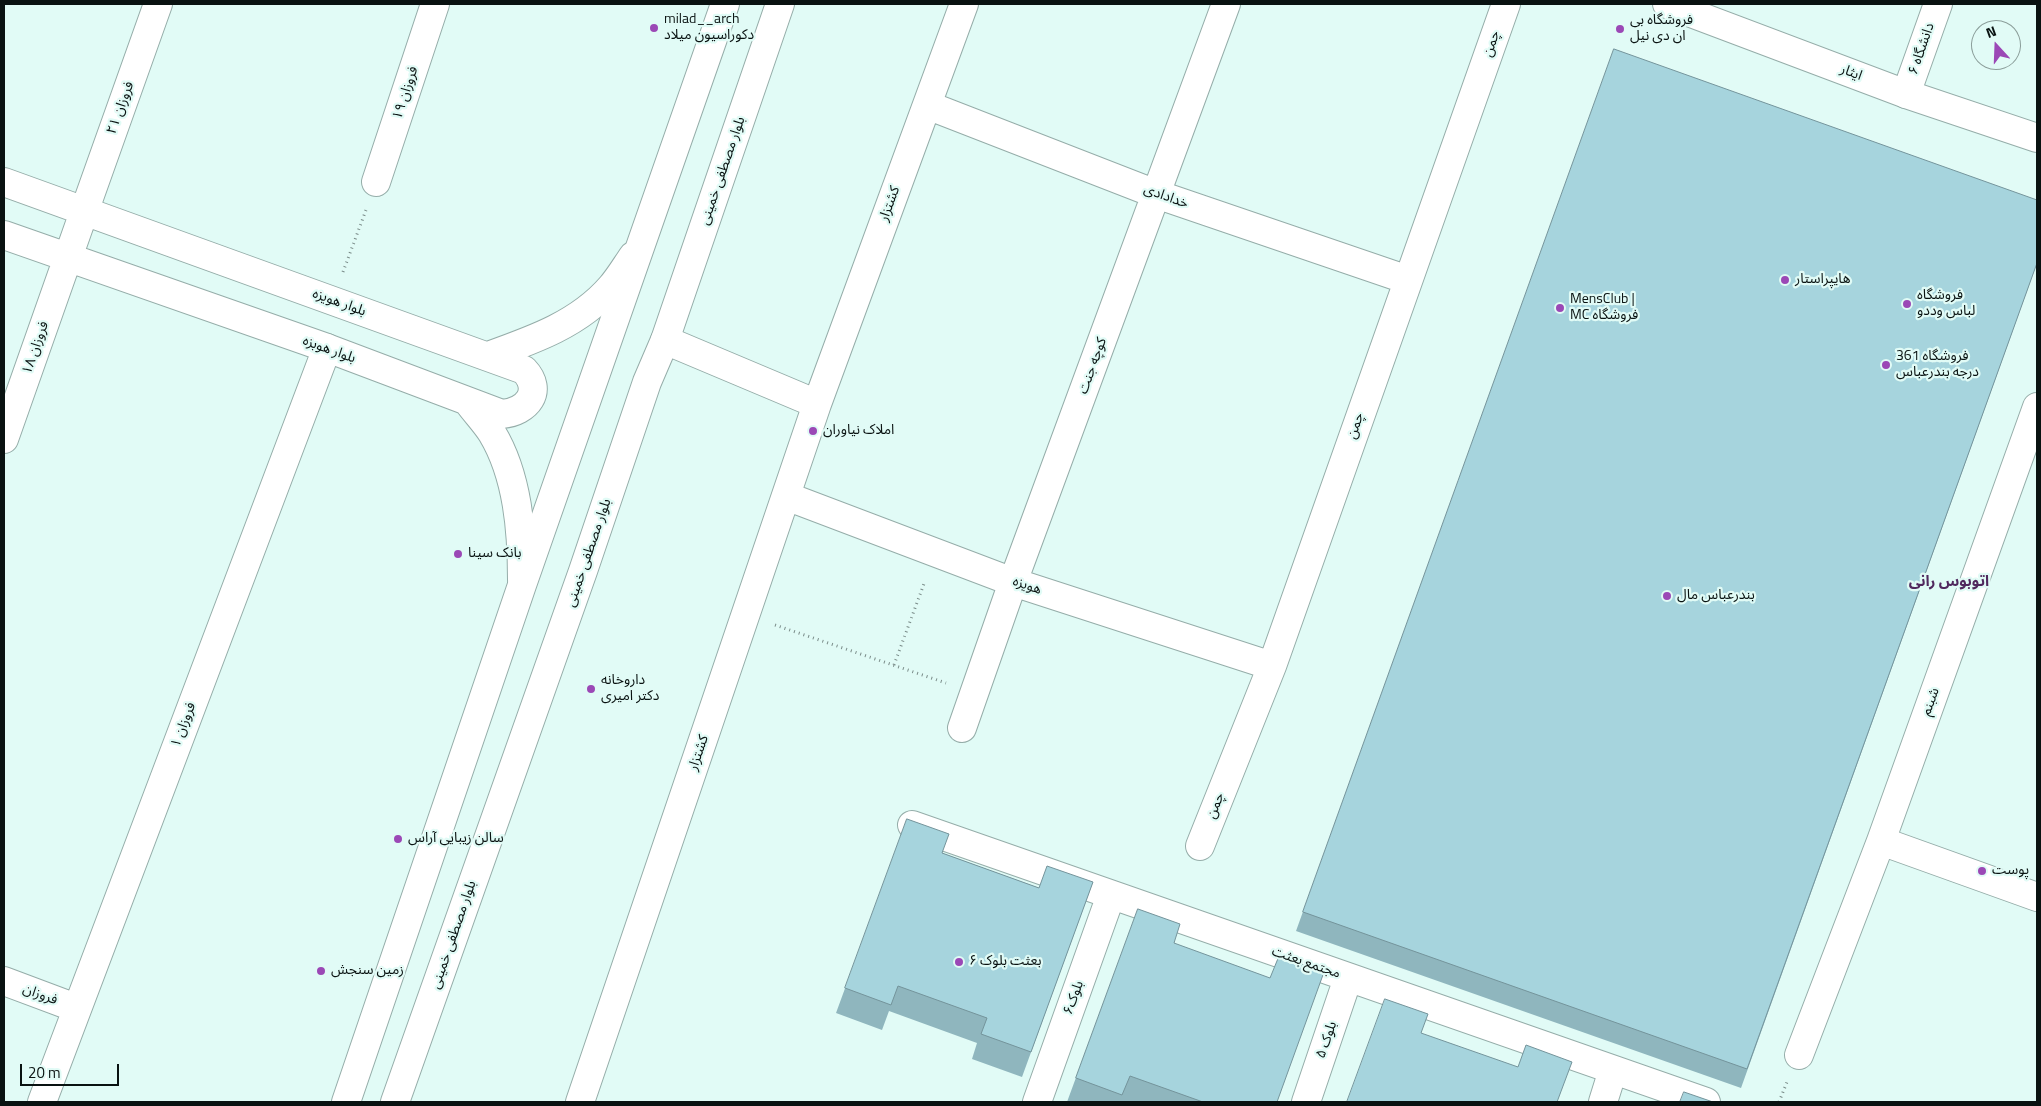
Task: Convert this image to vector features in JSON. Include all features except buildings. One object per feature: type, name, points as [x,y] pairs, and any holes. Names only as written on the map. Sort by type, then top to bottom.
[{"type":"street","name":"فروزان ۲۱","points":[[68,258],[158,4]]},
{"type":"street","name":"فروزان ۱۹","points":[[376,182],[435,4]]},
{"type":"street","points":[[346,1102],[522,586],[725,4]]},
{"type":"street","name":"بلوار مصطفی خمینی","points":[[396,1102],[583,571],[647,382],[665,340],[780,4]]},
{"type":"street","name":"کشتزار","points":[[580,1102],[817,404],[964,4]]},
{"type":"street","name":"کوچه جنت","points":[[962,728],[1013,582],[1226,4]]},
{"type":"street","name":"چمن","points":[[1200,846],[1272,666],[1506,4]]},
{"type":"street","name":"ایثار","points":[[1667,4],[1906,94],[2037,138]]},
{"type":"street","name":"دانشگاه ۶","points":[[1906,94],[1938,4]]},
{"type":"street","name":"خدادادی","points":[[926,105],[1156,194],[1408,280]]},
{"type":"street","name":"بلوار هویزه","points":[[4,182],[488,356],[524,370],[532,378],[533,392],[525,406],[516,413],[502,414],[468,402]]},
{"type":"street","name":"بلوار هوبزه","points":[[4,235],[327,348],[468,402]]},
{"type":"street","points":[[488,356],[542,337],[582,314],[611,288],[643,242]]},
{"type":"street","name":"فروزان ۱۸","points":[[4,439],[68,258]]},
{"type":"street","points":[[665,340],[817,404]]},
{"type":"street","name":"فروزان ۱","points":[[42,1102],[327,348]]},
{"type":"street","points":[[468,402],[492,433],[506,462],[517,510],[522,548],[522,586]]},
{"type":"street","name":"شبنم","points":[[1799,1054],[1881,841],[2037,407]]},
{"type":"street","name":"هویزه","points":[[786,496],[1013,582],[1272,666]]},
{"type":"street","name":"مجتمع بعثت","points":[[906,823],[1706,1102]]},
{"type":"street","points":[[1881,841],[2037,897]]},
{"type":"street","name":"بلوک۶","points":[[1037,1102],[1111,894]]},
{"type":"street","name":"بلوک ۵","points":[[1306,1102],[1348,978]]},
{"type":"street","name":"فروزان","points":[[4,981],[76,1008]]},
{"type":"street","points":[[1603,1102],[1614,1070]]},
{"type":"path","points":[[332,300],[376,182]]},
{"type":"path","points":[[894,665],[936,552]]},
{"type":"path","points":[[746,615],[974,693]]},
{"type":"place","name":"milad__arch دکوراسیون میلاد","points":[[654,28]]},
{"type":"place","name":"فروشگاه بی ان دی نیل","points":[[1620,29]]},
{"type":"place","name":"هایپراستار","points":[[1785,280]]},
{"type":"place","name":"فروشگاه لباس وددو","points":[[1907,304]]},
{"type":"place","name":"MensClub | MC فروشگاه","points":[[1560,308]]},
{"type":"place","name":"فروشگاه 361 درجه بندرعباس","points":[[1886,365]]},
{"type":"place","name":"املاک نیاوران","points":[[813,431]]},
{"type":"place","name":"بانک سینا","points":[[458,554]]},
{"type":"place","name":"بندرعباس مال","points":[[1667,596]]},
{"type":"place","name":"داروخانه دکتر امیری","points":[[591,689]]},
{"type":"place","name":"سالن زیبایی آراس","points":[[398,839]]},
{"type":"place","name":"پوست","points":[[1982,871]]},
{"type":"place","name":"بعثت بلوک ۶","points":[[959,962]]},
{"type":"place","name":"زمین سنجش","points":[[321,971]]},
{"type":"district","name":"اتوبوس رانی","points":[[1949,582]]}]
